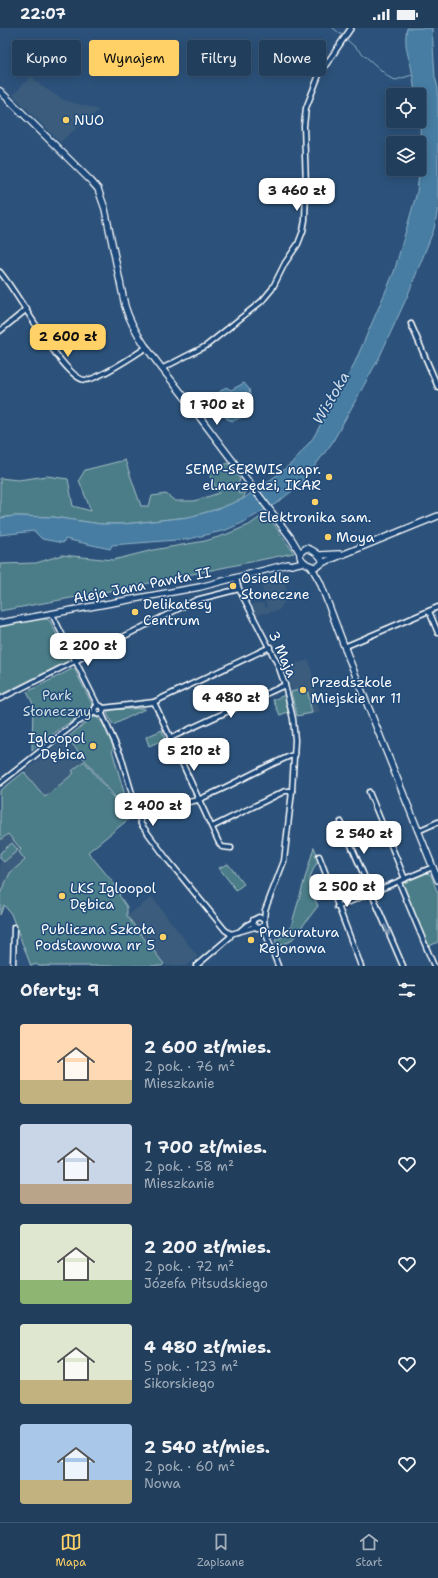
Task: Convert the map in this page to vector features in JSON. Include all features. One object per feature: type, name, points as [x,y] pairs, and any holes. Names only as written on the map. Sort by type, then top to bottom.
[{"type":"street","points":[[163,368],[206,346],[262,301],[272,289],[285,263],[298,244],[303,231],[306,186],[304,126],[306,108],[319,75],[352,28]]},
{"type":"street","points":[[0,91],[98,189],[105,209],[128,316],[147,347],[291,538],[304,562],[311,566],[320,582],[344,647],[438,880]]},
{"type":"street","points":[[1,274],[27,309],[58,359],[73,375],[82,379],[90,378],[133,357],[147,347]]},
{"type":"street","points":[[0,331],[27,309]]},
{"type":"street","points":[[412,324],[438,387]]},
{"type":"street","points":[[311,566],[320,565],[345,553],[438,516]]},
{"type":"street","points":[[291,538],[320,556],[322,560],[320,565],[320,582]]},
{"type":"street","points":[[300,554],[306,548]]},
{"type":"street","points":[[320,556],[345,553]]},
{"type":"street","name":"Aleja Jana Pawła II","points":[[288,564],[300,554]]},
{"type":"street","name":"Aleja Jana Pawła II","points":[[0,623],[200,587],[288,564],[292,565],[304,562]]},
{"type":"street","name":"3 Maja","points":[[236,578],[239,589],[278,665],[285,685],[293,719],[295,755],[284,861],[265,910],[264,922],[266,934],[278,966]]},
{"type":"street","points":[[0,699],[196,600],[239,589]]},
{"type":"street","points":[[344,647],[438,607]]},
{"type":"street","points":[[429,611],[438,633]]},
{"type":"street","points":[[52,614],[98,706],[103,708],[154,702],[270,647]]},
{"type":"street","points":[[170,738],[285,685]]},
{"type":"street","points":[[154,702],[198,800],[222,847],[231,848]]},
{"type":"street","points":[[0,783],[76,723],[95,712],[98,706]]},
{"type":"street","points":[[103,708],[104,711],[102,714],[121,756],[141,824],[167,859],[231,936]]},
{"type":"street","points":[[95,712],[98,715],[102,714]]},
{"type":"street","points":[[137,813],[198,800],[268,766],[295,755]]},
{"type":"street","points":[[212,827],[285,791],[292,791]]},
{"type":"street","points":[[369,792],[405,879]]},
{"type":"street","points":[[341,822],[403,966]]},
{"type":"street","points":[[418,831],[438,822]]},
{"type":"street","points":[[319,856],[361,966]]},
{"type":"street","points":[[338,907],[372,894],[433,867]]},
{"type":"street","points":[[399,882],[434,966]]},
{"type":"street","name":"3 Maja","points":[[258,917],[265,910]]},
{"type":"street","points":[[196,966],[231,936],[253,922],[258,917],[264,922],[262,927],[241,930]]},
{"type":"street","points":[[253,922],[256,928],[266,934]]},
{"type":"street","points":[[13,966],[14,927]]},
{"type":"shaded area","points":[[407,28],[432,28],[435,77],[438,88],[438,208],[434,229],[407,297],[379,358],[332,443],[314,467],[297,487],[277,503],[242,523],[226,530],[189,539],[112,545],[110,549],[65,539],[63,543],[42,539],[34,531],[0,535],[0,518],[15,516],[53,517],[101,524],[124,524],[189,517],[218,509],[243,499],[280,473],[294,461],[313,438],[352,369],[394,272],[417,192],[419,176],[426,176],[426,136],[420,136],[420,128],[426,128],[426,88],[414,88],[412,69],[407,52]]},
{"type":"shaded area","points":[[31,76],[40,85],[64,100],[99,110],[60,142],[13,95]]},
{"type":"shaded area","points":[[244,383],[249,389],[250,394],[247,408],[242,417],[233,421],[227,419],[213,397],[226,387],[231,390]]},
{"type":"shaded area","points":[[282,571],[288,596],[279,610],[257,615],[252,605],[257,603],[264,604],[265,608],[267,607],[260,579]]},
{"type":"shaded area","name":"Przedszkole Miejskie nr 11","points":[[309,660],[320,713],[297,716],[286,666]]},
{"type":"shaded area","points":[[65,739],[84,761],[73,771],[74,773],[45,797],[24,772]]},
{"type":"shaded area","points":[[8,834],[21,849],[25,860],[10,873],[0,894],[0,840]]},
{"type":"shaded area","name":"Publiczna Szkoła Podstawowa nr 5","points":[[152,897],[198,957],[186,966],[166,966],[127,916]]},
{"type":"green space","points":[[125,460],[141,506],[149,506],[152,496],[166,494],[175,501],[194,501],[219,493],[210,476],[212,469],[229,463],[240,479],[237,489],[239,494],[246,492],[243,499],[218,509],[189,517],[124,524],[101,524],[53,517],[15,516],[0,518],[0,478],[18,480],[47,476],[68,479],[73,506],[91,511],[79,480],[85,470]]},
{"type":"green space","points":[[266,513],[294,553],[120,589],[0,611],[0,564],[36,563],[62,555],[113,560],[153,550],[205,541],[225,535],[249,525]]},
{"type":"green space","points":[[43,619],[50,621],[70,660],[0,695],[0,627]]},
{"type":"green space","name":"Park Słoneczny","points":[[74,668],[93,706],[92,708],[32,750],[33,704],[27,692]]},
{"type":"green space","points":[[307,688],[312,713],[297,716],[291,692]]},
{"type":"green space","points":[[285,695],[288,712],[280,715],[273,700]]},
{"type":"green space","points":[[145,709],[113,725],[107,714],[110,710]]},
{"type":"green space","name":"Park Słoneczny","points":[[96,717],[105,726],[114,747],[112,750],[130,813],[128,813],[67,738],[91,718]]},
{"type":"green space","points":[[162,730],[165,739],[149,746],[146,737]]},
{"type":"green space","points":[[84,761],[130,818],[88,852],[121,892],[119,895],[127,907],[127,916],[164,964],[162,966],[39,966],[36,964],[31,966],[11,914],[4,905],[0,915],[0,894],[10,873],[25,860],[19,852],[21,849],[8,834],[0,840],[0,791],[24,772],[45,797],[74,773],[72,771]]},
{"type":"green space","points":[[12,843],[18,850],[4,862],[0,858],[0,853]]},
{"type":"green space","points":[[314,847],[320,862],[316,864],[309,881],[318,906],[291,941],[278,946],[275,940],[284,936],[290,930]]},
{"type":"green space","points":[[228,864],[244,884],[236,890],[219,868]]},
{"type":"green space","points":[[427,873],[431,875],[438,894],[438,942],[427,947],[401,884]]},
{"type":"waterway","points":[[333,28],[343,36]]},
{"type":"waterway","points":[[346,39],[390,78],[396,80],[412,75]]},
{"type":"place","name":"NUO","points":[[66,120]]},
{"type":"place","name":"SEMP-SERWIS napr. el.narzędzi, IKAR","points":[[329,477]]},
{"type":"place","name":"Elektronika sam.","points":[[315,502]]},
{"type":"place","name":"Moya","points":[[328,537]]},
{"type":"place","name":"Osiedle Słoneczne","points":[[233,586]]},
{"type":"place","name":"Delikatesy Centrum","points":[[135,612]]},
{"type":"place","name":"Przedszkole Miejskie nr 11","points":[[303,690]]},
{"type":"place","name":"Igloopol Dębica","points":[[93,746]]},
{"type":"place","name":"LKS Igloopol Dębica","points":[[62,896]]},
{"type":"place","name":"Publiczna Szkoła Podstawowa nr 5","points":[[163,937]]},
{"type":"place","name":"Prokuratura Rejonowa","points":[[251,940]]},
{"type":"water label","name":"Wisłoka","points":[[331,398]]}]
